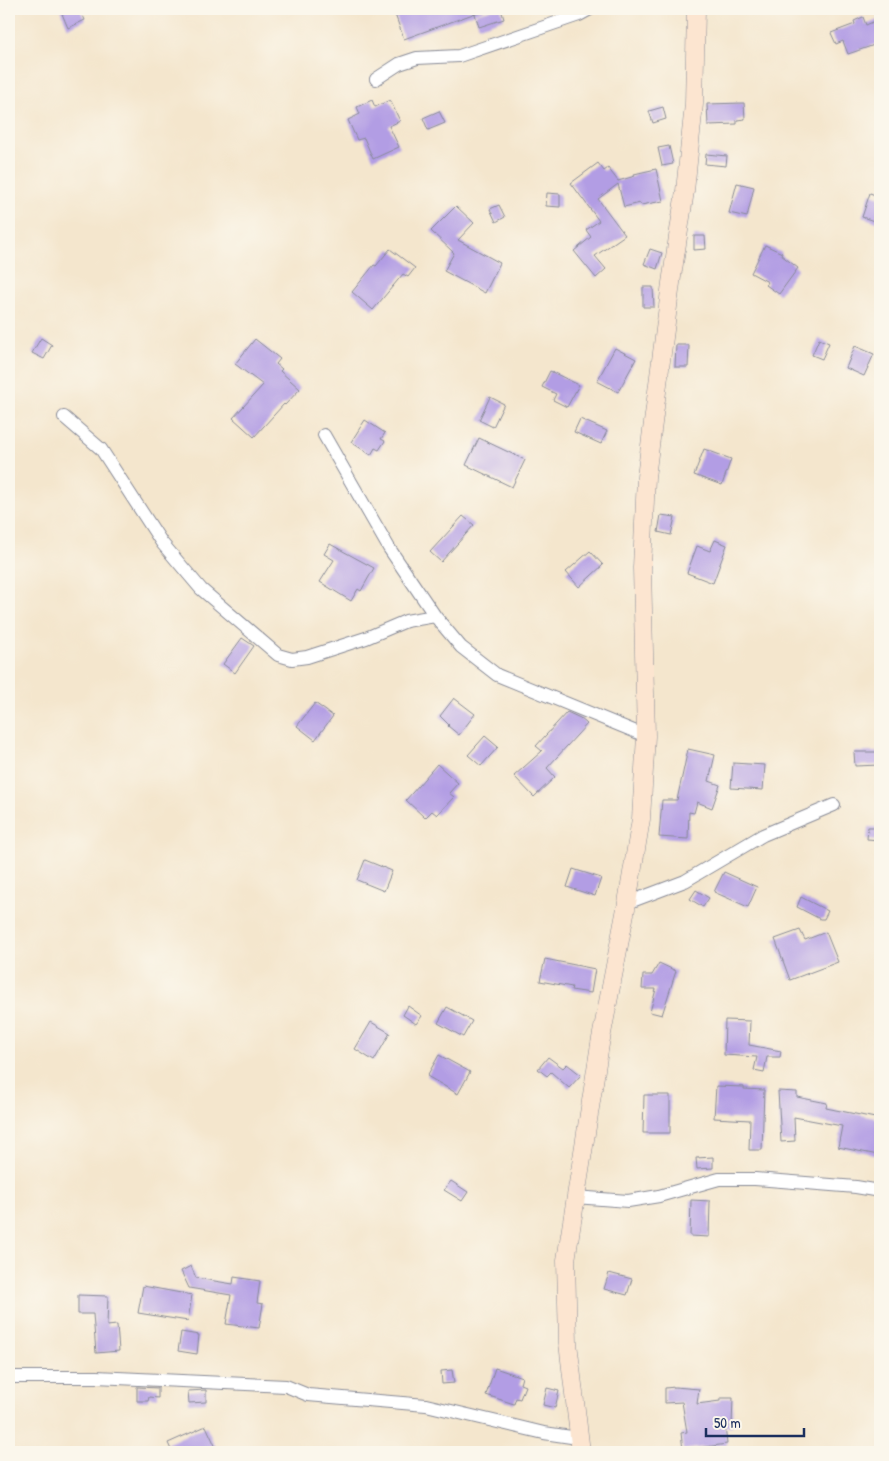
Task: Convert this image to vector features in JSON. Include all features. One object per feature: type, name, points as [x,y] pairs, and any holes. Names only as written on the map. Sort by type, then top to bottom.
[{"type":"main road","points":[[580,1445],[568,1343],[566,1260],[600,1044],[628,903],[641,819],[646,736],[642,568],[646,477],[685,191],[694,104],[696,9]]},
{"type":"street","points":[[376,79],[399,64],[417,58],[459,56],[579,15],[590,9]]},
{"type":"street","points":[[64,417],[101,449],[162,543],[201,589],[278,655],[292,659],[307,657],[366,638],[406,621],[436,616]]},
{"type":"street","points":[[324,435],[389,548],[436,616],[461,647],[497,675],[646,736]]},
{"type":"street","points":[[628,903],[685,881],[763,835],[834,805]]},
{"type":"street","points":[[575,1197],[628,1201],[659,1196],[719,1179],[755,1179],[856,1187],[880,1191]]},
{"type":"street","points":[[9,1377],[78,1376],[286,1386],[308,1395],[426,1405],[544,1433],[580,1445]]},
{"type":"building","points":[[60,9],[80,9],[85,20],[68,28]]},
{"type":"building","points":[[393,9],[484,9],[484,10],[404,39]]},
{"type":"building","points":[[493,9],[501,9],[504,19],[479,27],[475,14]]},
{"type":"building","points":[[863,17],[866,25],[880,19],[880,43],[848,54],[843,41],[836,44],[831,33],[855,24],[854,21]]},
{"type":"building","points":[[372,100],[375,107],[390,100],[400,121],[389,126],[399,147],[373,159],[364,138],[357,140],[348,120],[360,114],[357,107]]},
{"type":"building","points":[[744,103],[745,119],[737,120],[737,124],[708,125],[707,104]]},
{"type":"building","points":[[663,107],[666,119],[653,123],[649,111]]},
{"type":"building","points":[[439,111],[445,123],[428,130],[423,118]]},
{"type":"building","points":[[669,146],[673,164],[662,166],[658,148]]},
{"type":"building","points":[[706,154],[727,156],[726,166],[705,164]]},
{"type":"building","points":[[598,163],[604,171],[608,168],[618,181],[635,176],[634,174],[656,169],[663,201],[641,205],[640,203],[624,207],[618,184],[598,199],[625,235],[595,256],[606,269],[596,278],[574,251],[591,237],[586,230],[599,221],[571,183]]},
{"type":"building","points":[[737,183],[754,187],[747,217],[729,213]]},
{"type":"building","points":[[547,193],[560,194],[560,207],[546,206]]},
{"type":"building","points":[[870,193],[880,197],[880,223],[862,217]]},
{"type":"building","points":[[499,205],[505,217],[496,222],[490,209]]},
{"type":"building","points":[[456,206],[474,223],[458,240],[500,263],[485,293],[444,271],[454,253],[431,231]]},
{"type":"building","points":[[694,236],[705,236],[706,249],[694,250]]},
{"type":"building","points":[[765,245],[782,253],[781,255],[798,268],[779,294],[766,285],[768,282],[751,273]]},
{"type":"building","points":[[390,249],[415,268],[408,277],[403,274],[373,310],[352,292]]},
{"type":"building","points":[[650,249],[662,253],[657,269],[644,264]]},
{"type":"building","points":[[643,287],[653,287],[654,307],[643,307]]},
{"type":"building","points":[[41,338],[52,345],[44,359],[32,353]]},
{"type":"building","points":[[255,339],[280,359],[276,364],[282,369],[280,371],[300,389],[254,437],[233,418],[263,385],[235,364]]},
{"type":"building","points":[[819,339],[829,343],[822,359],[812,355]]},
{"type":"building","points":[[676,345],[689,345],[688,367],[675,367]]},
{"type":"building","points":[[855,346],[874,354],[864,376],[846,368]]},
{"type":"building","points":[[615,348],[636,359],[618,392],[597,381]]},
{"type":"building","points":[[550,371],[579,385],[567,407],[553,400],[556,394],[542,387]]},
{"type":"building","points":[[490,397],[504,404],[493,427],[479,420]]},
{"type":"building","points":[[580,419],[607,431],[601,444],[574,432]]},
{"type":"building","points":[[365,420],[385,433],[381,439],[385,441],[379,450],[375,448],[371,455],[351,442]]},
{"type":"building","points":[[479,438],[525,460],[512,487],[466,465]]},
{"type":"building","points":[[704,449],[731,459],[722,485],[694,475]]},
{"type":"building","points":[[661,515],[675,517],[671,535],[658,532]]},
{"type":"building","points":[[463,516],[474,525],[441,562],[430,552]]},
{"type":"building","points":[[715,540],[727,545],[713,583],[687,573],[697,546],[710,551]]},
{"type":"building","points":[[330,544],[374,568],[361,591],[358,589],[351,601],[320,582],[334,560],[324,554]]},
{"type":"building","points":[[590,551],[603,565],[579,587],[566,572]]},
{"type":"building","points":[[242,638],[254,646],[235,673],[223,664]]},
{"type":"building","points":[[454,698],[475,714],[459,735],[440,716]]},
{"type":"building","points":[[315,703],[333,716],[315,740],[297,726]]},
{"type":"building","points":[[567,712],[580,718],[587,724],[547,768],[555,777],[534,797],[514,776],[542,751],[536,746]]},
{"type":"building","points":[[485,736],[498,747],[481,766],[468,755]]},
{"type":"building","points":[[688,749],[715,755],[709,781],[720,785],[712,808],[697,802],[694,813],[689,812],[688,839],[659,837],[662,800],[677,800]]},
{"type":"building","points":[[854,752],[880,752],[880,765],[855,766]]},
{"type":"building","points":[[733,763],[765,765],[763,790],[731,788]]},
{"type":"building","points":[[437,764],[458,783],[449,793],[454,797],[437,815],[432,811],[425,818],[406,800]]},
{"type":"building","points":[[868,827],[880,827],[880,840],[867,839]]},
{"type":"building","points":[[365,860],[392,871],[384,891],[357,880]]},
{"type":"building","points":[[573,869],[601,878],[595,896],[567,887]]},
{"type":"building","points":[[724,872],[757,887],[748,907],[714,892]]},
{"type":"building","points":[[696,890],[709,898],[703,907],[690,899]]},
{"type":"building","points":[[801,897],[828,911],[824,919],[820,919],[797,907]]},
{"type":"building","points":[[800,930],[805,940],[826,932],[838,962],[790,980],[775,939]]},
{"type":"building","points":[[545,959],[595,969],[591,993],[571,990],[572,987],[540,981]]},
{"type":"building","points":[[659,963],[676,971],[662,1015],[650,1012],[656,989],[642,989],[643,975],[652,975]]},
{"type":"building","points":[[408,1006],[422,1016],[416,1024],[403,1015]]},
{"type":"building","points":[[447,1007],[472,1021],[463,1037],[438,1023]]},
{"type":"building","points":[[725,1020],[750,1021],[749,1045],[781,1051],[780,1057],[767,1057],[764,1072],[754,1070],[757,1057],[724,1055]]},
{"type":"building","points":[[371,1022],[390,1033],[374,1061],[355,1049]]},
{"type":"building","points":[[439,1055],[470,1072],[458,1094],[427,1076]]},
{"type":"building","points":[[548,1057],[563,1068],[567,1064],[581,1075],[569,1088],[551,1072],[547,1076],[538,1069]]},
{"type":"building","points":[[716,1086],[764,1090],[762,1150],[749,1150],[750,1120],[714,1118]]},
{"type":"building","points":[[778,1091],[797,1092],[797,1097],[827,1103],[826,1108],[880,1119],[878,1155],[838,1147],[842,1126],[794,1117],[795,1141],[781,1142]]},
{"type":"building","points":[[644,1095],[670,1095],[670,1133],[643,1133]]},
{"type":"building","points":[[713,1157],[713,1168],[697,1169],[696,1158]]},
{"type":"building","points":[[451,1181],[468,1192],[462,1201],[444,1190]]},
{"type":"building","points":[[691,1200],[710,1201],[709,1237],[690,1236]]},
{"type":"building","points":[[191,1266],[196,1278],[233,1284],[234,1277],[260,1281],[257,1303],[263,1304],[259,1328],[226,1324],[231,1295],[189,1288],[181,1271]]},
{"type":"building","points":[[609,1273],[632,1279],[627,1295],[604,1289]]},
{"type":"building","points":[[143,1286],[192,1295],[188,1321],[138,1313]]},
{"type":"building","points":[[78,1295],[108,1296],[107,1326],[117,1325],[119,1351],[96,1353],[93,1314],[78,1314]]},
{"type":"building","points":[[181,1332],[199,1335],[197,1354],[178,1351]]},
{"type":"building","points":[[495,1368],[522,1377],[520,1384],[525,1386],[520,1399],[516,1398],[514,1404],[486,1395]]},
{"type":"building","points":[[452,1370],[454,1383],[442,1384],[441,1371]]},
{"type":"building","points":[[137,1387],[158,1388],[158,1398],[149,1397],[148,1401],[137,1401]]},
{"type":"building","points":[[547,1388],[559,1391],[555,1408],[543,1405]]},
{"type":"building","points":[[665,1388],[699,1389],[697,1404],[720,1401],[720,1398],[733,1398],[732,1426],[725,1426],[727,1444],[683,1450],[681,1433],[687,1432],[682,1402],[665,1403]]},
{"type":"building","points":[[206,1390],[206,1402],[189,1403],[188,1391]]},
{"type":"building","points":[[206,1426],[218,1452],[172,1452],[168,1443]]}]
